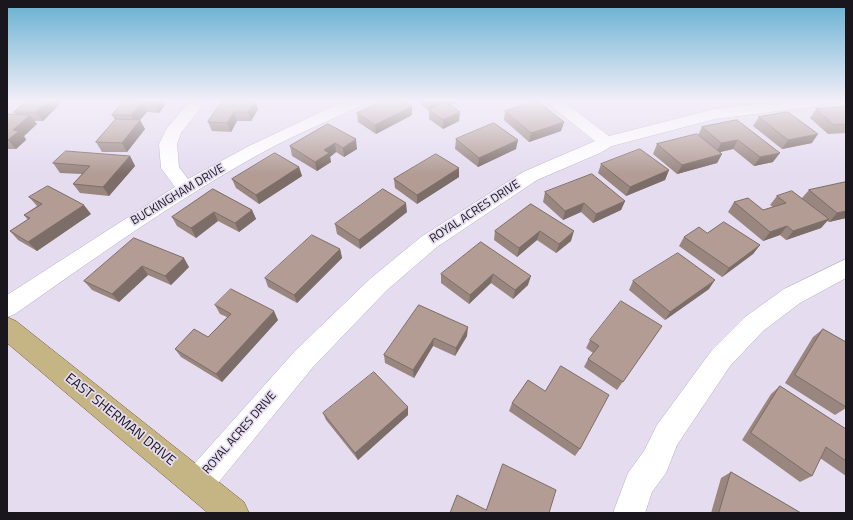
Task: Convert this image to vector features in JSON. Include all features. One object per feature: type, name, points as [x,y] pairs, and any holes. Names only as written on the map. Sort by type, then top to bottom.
[{"type":"main road","name":"EAST SHERMAN DRIVE","points":[[7,328],[233,513]]},
{"type":"street","points":[[179,125],[168,144],[170,168],[186,189]]},
{"type":"street","name":"BUCKINGHAM DRIVE","points":[[7,307],[119,231],[186,189],[242,157],[305,125]]},
{"type":"street","points":[[584,125],[606,142]]},
{"type":"street","name":"ROYAL ACRES DRIVE","points":[[198,483],[304,359],[379,284],[429,242],[530,176],[594,149],[606,142],[671,125]]},
{"type":"street","points":[[629,513],[639,484],[655,462],[667,435],[721,358],[754,324],[792,296],[846,268]]},
{"type":"building","points":[[7,125],[18,125],[13,130],[19,131],[7,140]]},
{"type":"building","points":[[111,125],[136,125],[122,143],[96,142]]},
{"type":"building","points":[[326,125],[330,125],[356,139],[343,148],[335,143],[324,150],[329,153],[315,162],[290,146]]},
{"type":"building","points":[[489,125],[497,125],[518,140],[479,158],[456,139]]},
{"type":"building","points":[[522,125],[554,125],[531,133]]},
{"type":"building","points":[[711,125],[744,125],[780,153],[760,157],[738,140],[721,143],[702,127]]},
{"type":"building","points":[[769,125],[806,125],[818,134],[788,140]]},
{"type":"building","points":[[697,134],[722,154],[682,165],[657,144]]},
{"type":"building","points":[[640,149],[669,170],[630,187],[601,164]]},
{"type":"building","points":[[66,151],[130,156],[103,187],[73,184],[90,166],[53,163]]},
{"type":"building","points":[[275,153],[299,167],[256,195],[232,179]]},
{"type":"building","points":[[436,154],[459,168],[417,195],[394,179]]},
{"type":"building","points":[[592,174],[625,201],[596,214],[584,203],[565,211],[545,192]]},
{"type":"building","points":[[846,182],[846,211],[837,213],[809,190]]},
{"type":"building","points":[[48,186],[84,205],[28,242],[10,231],[30,218],[24,215],[42,204],[29,197]]},
{"type":"building","points":[[213,189],[252,210],[235,223],[214,212],[191,228],[172,217]]},
{"type":"building","points":[[383,189],[406,203],[359,240],[335,224]]},
{"type":"building","points":[[792,191],[829,219],[793,231],[787,226],[770,232],[734,202],[748,198],[763,210],[786,203],[777,196]]},
{"type":"building","points":[[531,204],[574,231],[559,244],[540,231],[519,248],[495,231]]},
{"type":"building","points":[[724,222],[760,245],[729,268],[684,237],[699,227],[707,233]]},
{"type":"building","points":[[312,235],[340,249],[294,295],[265,278]]},
{"type":"building","points":[[134,238],[184,258],[165,276],[142,266],[112,294],[84,281]]},
{"type":"building","points":[[481,242],[531,276],[515,290],[493,274],[470,295],[441,274]]},
{"type":"building","points":[[678,253],[715,280],[670,312],[633,281]]},
{"type":"building","points":[[231,289],[274,311],[216,374],[175,349],[194,329],[208,337],[231,314],[215,305]]},
{"type":"building","points":[[621,301],[662,326],[623,382],[588,359],[599,346],[590,340]]},
{"type":"building","points":[[419,305],[468,327],[456,348],[434,338],[413,370],[384,355]]},
{"type":"building","points":[[823,329],[846,342],[846,407],[795,375]]},
{"type":"building","points":[[561,366],[609,395],[580,449],[512,403],[528,380],[545,391]]},
{"type":"building","points":[[374,372],[408,407],[355,453],[323,413]]},
{"type":"building","points":[[780,386],[846,429],[846,461],[826,447],[812,476],[751,433]]},
{"type":"building","points":[[503,464],[556,490],[549,513],[450,513],[457,495],[486,510]]},
{"type":"building","points":[[731,472],[801,513],[719,513]]}]
